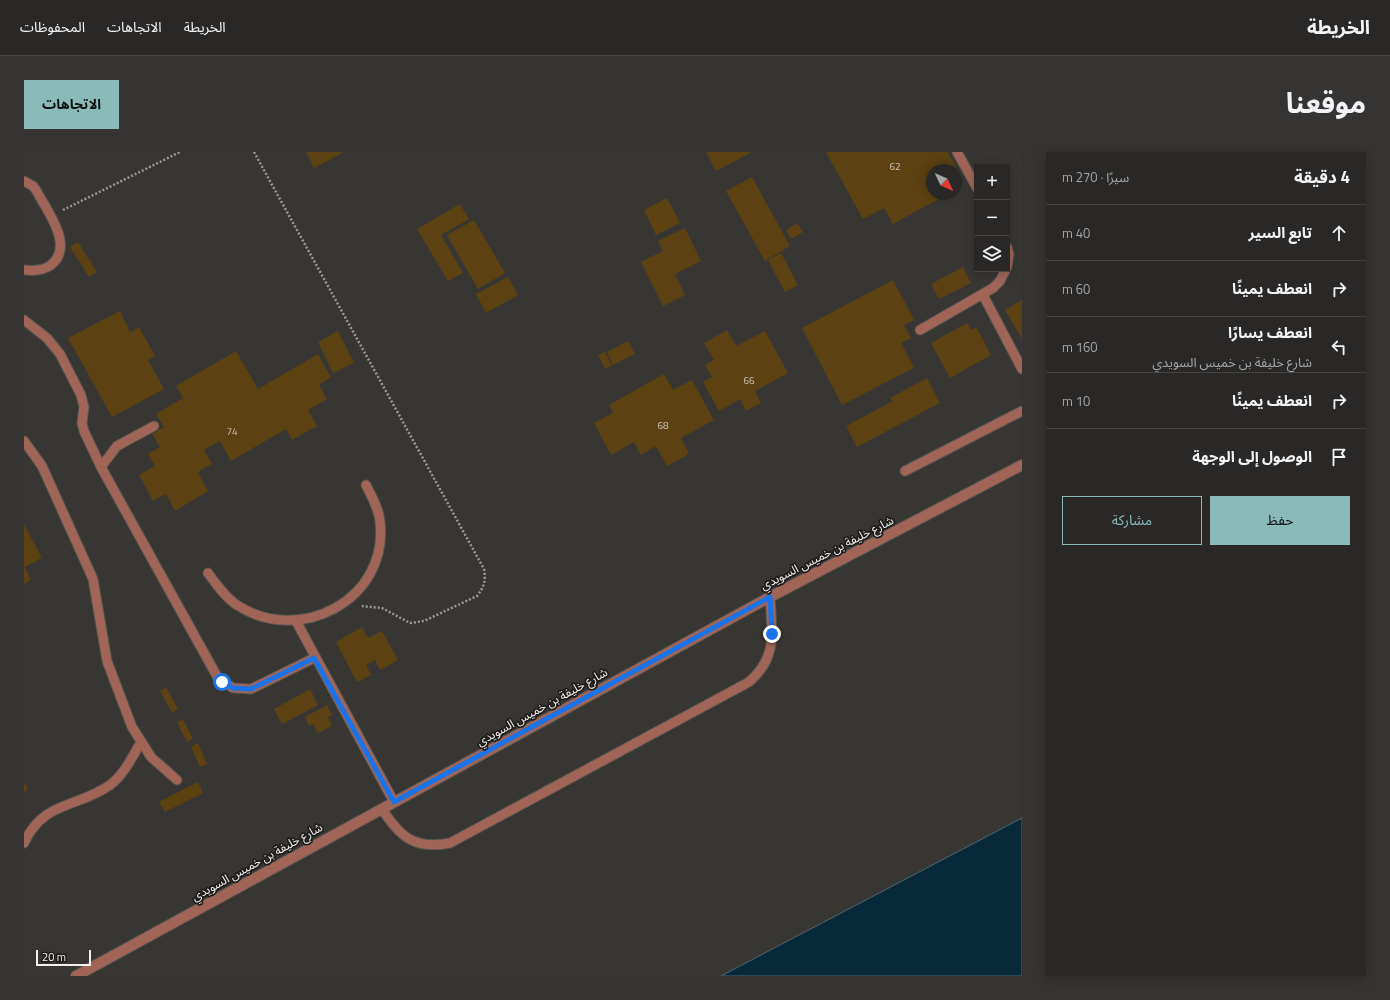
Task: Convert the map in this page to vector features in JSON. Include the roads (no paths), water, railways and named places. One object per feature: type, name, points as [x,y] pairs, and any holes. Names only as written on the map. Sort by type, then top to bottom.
[{"type":"street","name":"شارع خليفة بن خميس السويدي","points":[[76,976],[770,597],[1022,465]]},
{"type":"lane","points":[[957,152],[974,183]]},
{"type":"lane","points":[[24,181],[34,186],[50,216],[62,244],[58,257],[48,266],[42,269],[24,270]]},
{"type":"lane","points":[[920,330],[983,295],[1000,281],[1005,272]]},
{"type":"lane","points":[[983,295],[1022,369]]},
{"type":"lane","points":[[24,320],[47,338],[60,354],[81,395],[84,408],[82,423],[84,431],[101,467],[222,682],[233,688],[251,689],[314,658]]},
{"type":"lane","points":[[905,471],[1022,411]]},
{"type":"lane","points":[[101,467],[117,446],[154,426]]},
{"type":"lane","points":[[24,441],[42,466],[93,579],[107,661],[125,711],[141,742],[163,769],[177,780]]},
{"type":"lane","points":[[208,573],[220,590],[236,604],[254,614],[274,620],[296,621],[322,615],[340,606],[355,594],[368,578],[376,560],[380,541],[380,522],[377,509],[366,485]]},
{"type":"lane","points":[[382,809],[398,831],[409,840],[422,845],[436,846],[450,843],[745,684],[758,674],[769,656],[772,645],[770,597]]},
{"type":"lane","points":[[296,621],[314,658],[394,802]]},
{"type":"lane","points":[[24,843],[39,819],[51,812],[97,793],[111,784],[122,772],[141,742]]},
{"type":"water","points":[[1022,818],[1022,976],[721,976]]}]
